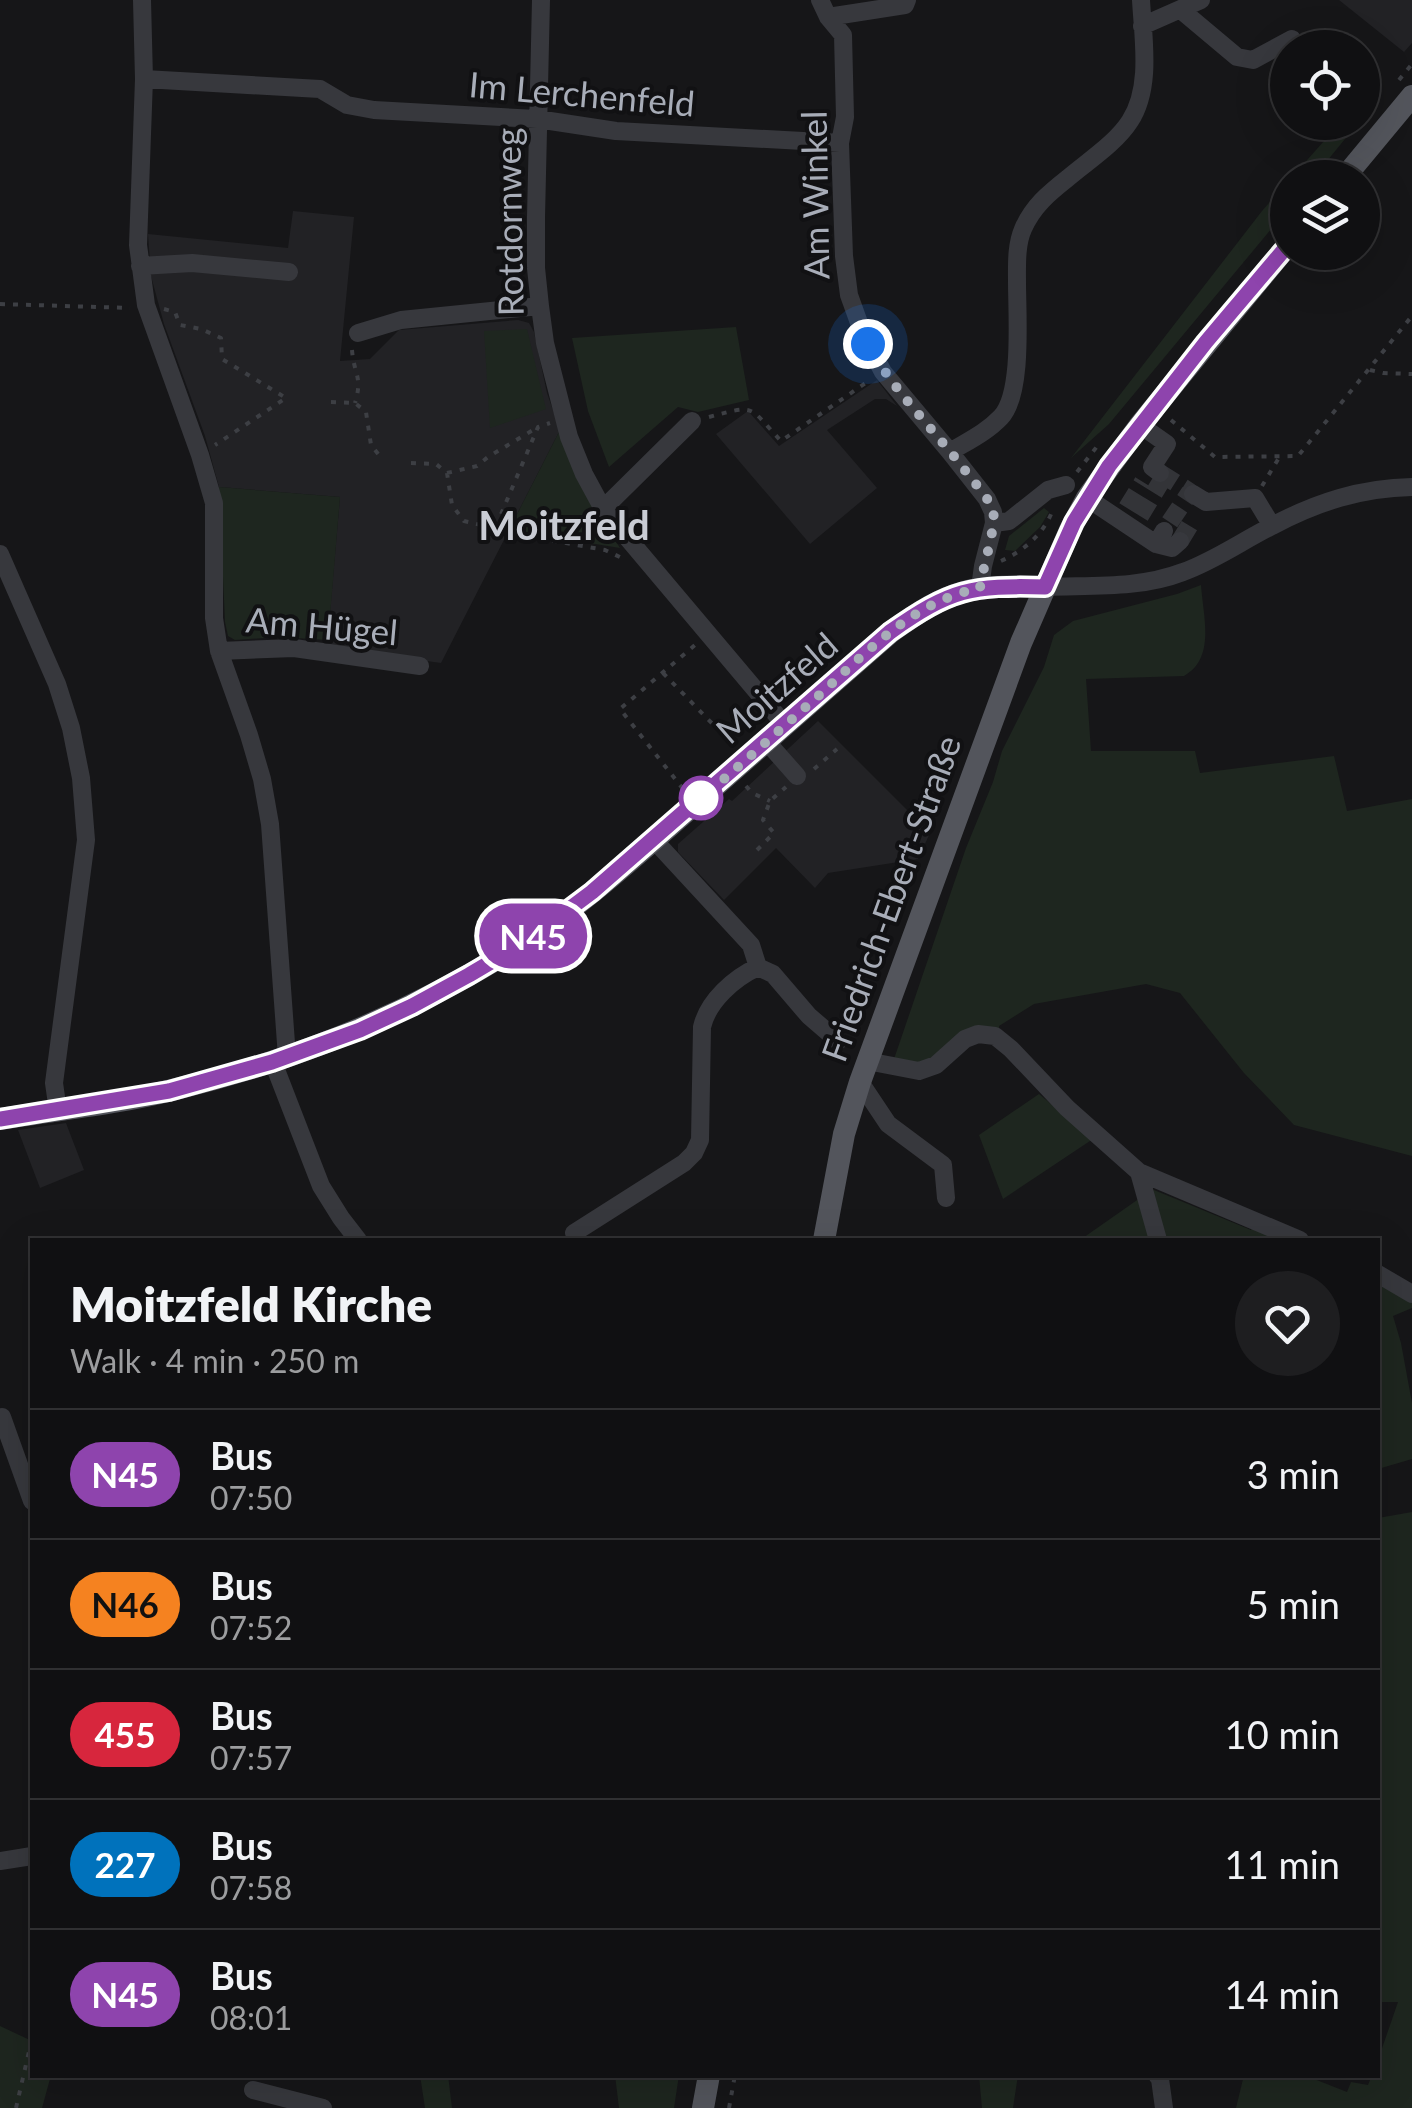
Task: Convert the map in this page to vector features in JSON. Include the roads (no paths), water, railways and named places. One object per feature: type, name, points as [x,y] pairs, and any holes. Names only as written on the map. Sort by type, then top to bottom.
[{"type":"main road","points":[[1359,160],[1412,96]]},
{"type":"main road","name":"Friedrich-Ebert-Straße","points":[[824,1238],[844,1134],[864,1072],[996,708],[1045,587],[1087,498],[1148,416],[1270,267]]},
{"type":"main road","name":"Moitzfeld","points":[[0,1119],[169,1091],[280,1059],[412,1006],[514,948],[592,892],[890,632],[925,607],[981,577],[1045,587]]},
{"type":"main road","points":[[703,2108],[708,2078]]},
{"type":"street","points":[[142,0],[144,79],[138,245],[146,305],[214,503],[214,618],[219,650],[262,779],[270,824],[280,1059],[321,1186],[357,1238]]},
{"type":"street","name":"Rotdornweg","points":[[540,0],[536,268],[544,342],[564,418],[584,474],[603,509],[785,725]]},
{"type":"street","points":[[824,8],[906,5],[907,0]]},
{"type":"street","points":[[950,452],[983,433],[1003,416],[1011,402],[1021,232],[1034,208],[1130,121],[1141,96],[1141,0]]},
{"type":"street","points":[[1142,26],[1201,0]]},
{"type":"street","name":"Am Winkel","points":[[824,8],[843,36],[844,118],[840,143],[849,296],[883,372],[986,499],[994,523]]},
{"type":"street","points":[[1181,10],[1237,57],[1254,60],[1270,51]]},
{"type":"street","name":"Im Lerchenfeld","points":[[144,79],[320,90],[347,105],[374,110],[840,143]]},
{"type":"street","points":[[140,266],[192,263],[289,272]]},
{"type":"street","points":[[358,333],[401,320],[540,306]]},
{"type":"street","points":[[1148,416],[1168,444],[1152,474]]},
{"type":"street","points":[[603,509],[692,421]]},
{"type":"street","points":[[981,577],[994,523],[1009,521],[1048,490],[1066,485]]},
{"type":"street","name":"Moitzfeld","points":[[1045,587],[1158,580],[1203,564],[1318,504],[1365,490],[1412,486]]},
{"type":"street","points":[[1087,498],[1168,541]]},
{"type":"street","points":[[1198,506],[1255,498],[1272,526]]},
{"type":"street","points":[[0,554],[56,684],[71,728],[80,778],[86,840],[54,1083],[58,1111]]},
{"type":"street","name":"Am Hügel","points":[[219,650],[294,648],[420,666]]},
{"type":"street","points":[[766,742],[797,776]]},
{"type":"street","points":[[654,840],[751,945],[758,967]]},
{"type":"street","points":[[574,1233],[694,1153],[700,1140],[702,1028],[706,1014],[718,998],[752,969],[758,967],[773,974],[838,1042]]},
{"type":"street","points":[[946,1198],[943,1165],[888,1124],[864,1072],[919,1071],[936,1065],[978,1034],[995,1036],[1011,1049],[1067,1108],[1139,1172],[1295,1238]]},
{"type":"street","points":[[1139,1172],[1157,1238]]},
{"type":"street","points":[[1380,1275],[1412,1294]]},
{"type":"street","points":[[2,1417],[30,1494]]},
{"type":"street","points":[[0,1861],[30,1856]]},
{"type":"street","points":[[1159,2078],[1164,2108]]},
{"type":"street","points":[[253,2090],[323,2108]]},
{"type":"tunnel","points":[[1160,473],[1190,492],[1164,531]]},
{"type":"tunnel","points":[[1140,516],[1165,475]]},
{"type":"tunnel","points":[[1127,508],[1143,482]]},
{"type":"tunnel","points":[[1180,541],[1194,518]]},
{"type":"district","name":"Moitzfeld","points":[[564,525]]}]
